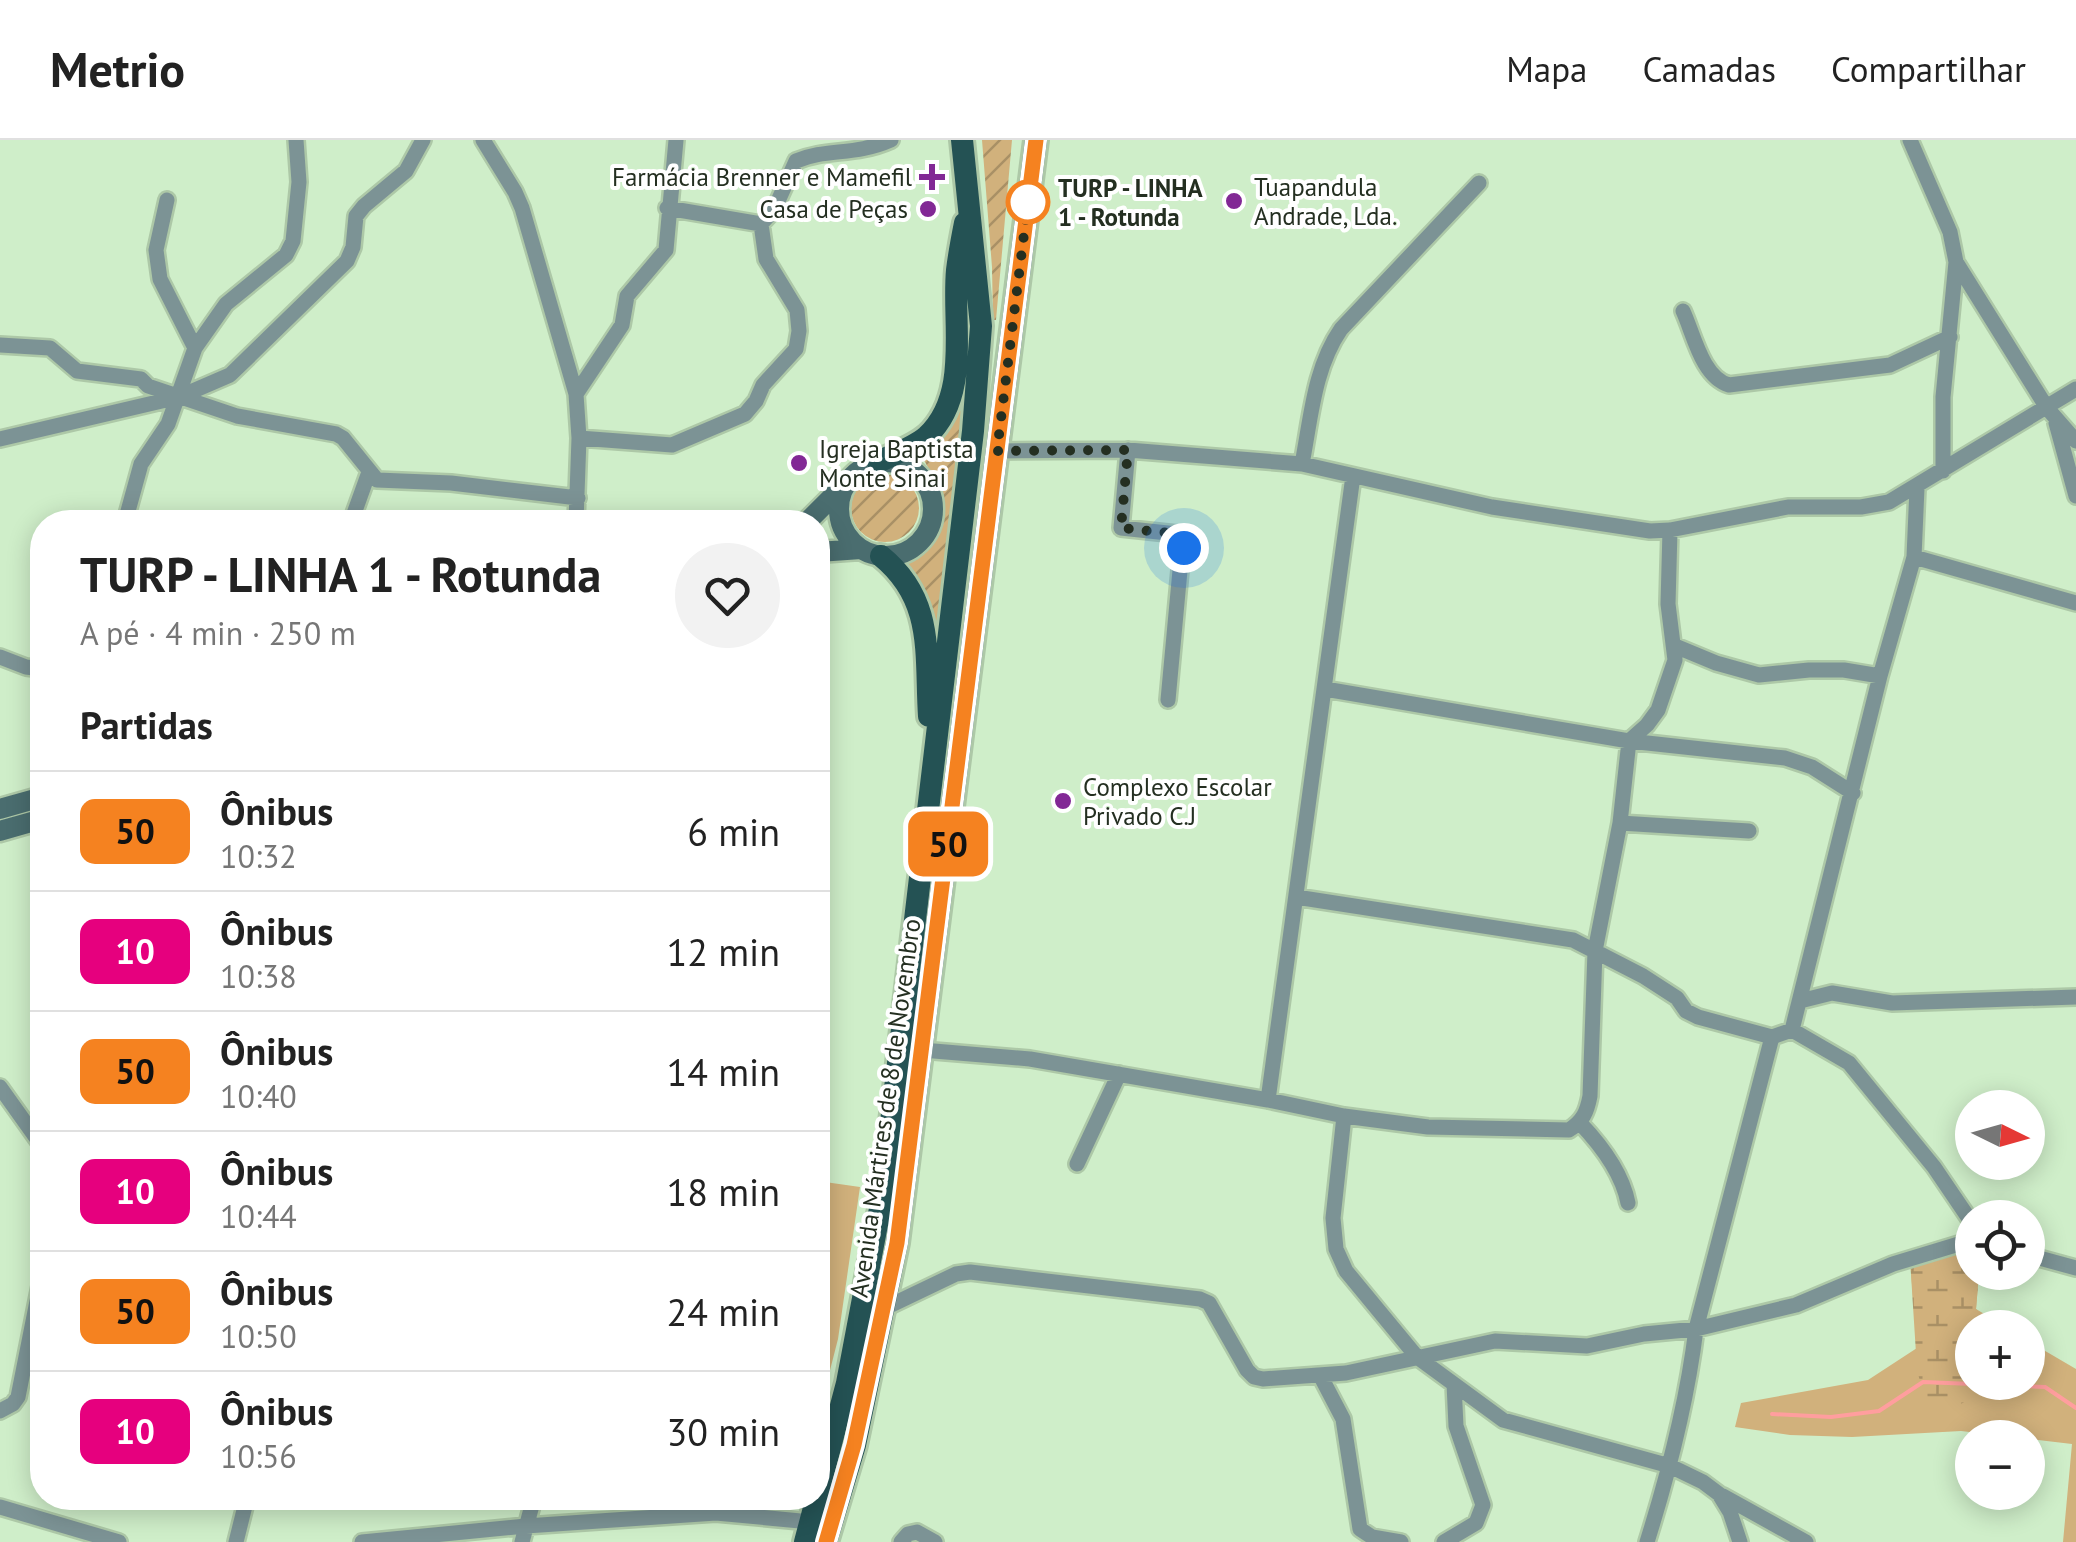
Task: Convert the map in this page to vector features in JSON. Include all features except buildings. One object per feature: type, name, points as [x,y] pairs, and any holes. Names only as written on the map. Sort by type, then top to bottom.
[{"type":"main road","name":"Avenida Mártires de 8 de Novembro","points":[[830,1449],[847,1384],[874,1244],[934,775],[979,369],[979,285],[962,140]]},
{"type":"main road","name":"Avenida Mártires de 8 de Novembro","points":[[826,1542],[854,1445],[886,1308],[907,1179],[1036,140]]},
{"type":"main road","points":[[878,462],[916,445],[928,435],[939,422],[954,389],[957,270],[968,200]]},
{"type":"main road","points":[[871,553],[908,584],[921,611],[934,775]]},
{"type":"street","points":[[128,510],[141,464],[168,424],[195,348],[226,304],[286,255],[293,241],[298,182],[296,140]]},
{"type":"street","points":[[0,439],[180,398],[240,368],[347,260],[354,247],[356,216],[406,171],[423,140]]},
{"type":"street","points":[[484,140],[522,208],[576,394],[577,510]]},
{"type":"street","points":[[576,394],[622,325],[628,296],[662,258],[668,242],[676,140]]},
{"type":"street","points":[[761,224],[774,210],[796,161],[810,155],[868,150],[891,140]]},
{"type":"street","points":[[1910,140],[1950,232],[1956,262],[1943,397],[1943,470]]},
{"type":"street","points":[[1302,464],[1320,369],[1328,347],[1479,183]]},
{"type":"street","points":[[167,200],[156,250],[160,280],[195,348]]},
{"type":"street","points":[[668,208],[761,224]]},
{"type":"street","points":[[578,438],[672,445],[745,414],[763,384],[796,349],[799,332],[797,310],[766,259],[761,224]]},
{"type":"street","points":[[1956,262],[2051,413],[2076,441]]},
{"type":"street","points":[[1684,310],[1708,369],[1717,381],[1729,385],[1890,366],[1950,337]]},
{"type":"street","points":[[0,345],[50,348],[77,371],[141,378],[148,386],[237,416],[336,434],[381,482],[442,482],[578,498]]},
{"type":"street","points":[[997,451],[1128,450],[1302,464],[1492,507],[1650,531],[1670,530],[1788,508],[1861,507],[1889,502],[2051,413],[2076,388]]},
{"type":"street","points":[[2051,413],[2076,496]]},
{"type":"street","points":[[1128,450],[1121,528],[1178,534],[1183,538],[1168,700]]},
{"type":"street","points":[[818,510],[857,471],[878,462],[896,462],[912,469],[930,489],[930,525],[922,540],[908,551],[830,552]]},
{"type":"street","points":[[355,510],[369,472]]},
{"type":"street","points":[[1268,1100],[1353,476]]},
{"type":"street","points":[[848,479],[840,497],[839,517],[846,536],[871,553]]},
{"type":"street","points":[[1792,1030],[1880,676],[1914,556],[1917,488]]},
{"type":"street","points":[[922,1050],[1030,1059],[1344,1116],[1428,1127],[1569,1130],[1580,1123],[1590,1096],[1595,951],[1620,822],[1629,741],[1658,710],[1676,660],[1668,604],[1670,530]]},
{"type":"street","points":[[1914,556],[2076,603]]},
{"type":"street","points":[[1676,646],[1759,675],[1844,670],[1880,676]]},
{"type":"street","points":[[0,656],[30,666]]},
{"type":"street","points":[[1325,689],[1629,741],[1799,761],[1853,793]]},
{"type":"street","points":[[0,809],[30,800]]},
{"type":"street","points":[[0,831],[30,822]]},
{"type":"street","points":[[1620,822],[1749,831]]},
{"type":"street","points":[[1296,897],[1572,940],[1660,987],[1698,1018],[1772,1037],[1792,1030],[1850,1063],[1956,1200]]},
{"type":"street","points":[[1800,1000],[1832,994],[1892,1003],[2076,996]]},
{"type":"street","points":[[1647,1542],[1670,1466],[1696,1329],[1772,1037]]},
{"type":"street","points":[[1077,1164],[1119,1074]]},
{"type":"street","points":[[0,1087],[30,1129]]},
{"type":"street","points":[[1344,1116],[1334,1218],[1336,1249],[1346,1271],[1417,1358],[1503,1420],[1670,1466],[1806,1542]]},
{"type":"street","points":[[1580,1123],[1598,1142],[1625,1188],[1628,1203]]},
{"type":"street","points":[[886,1308],[956,1274],[970,1272],[1200,1299],[1209,1303],[1254,1377],[1346,1373],[1496,1340],[1587,1346],[1644,1334],[1696,1329],[1796,1305],[1893,1264],[1955,1245]]},
{"type":"street","points":[[2045,1260],[2076,1268]]},
{"type":"street","points":[[0,1411],[14,1404],[18,1396],[30,1336]]},
{"type":"street","points":[[1320,1374],[1342,1419],[1360,1529],[1372,1537],[1402,1542]]},
{"type":"street","points":[[1444,1542],[1476,1523],[1483,1505],[1456,1426],[1454,1384]]},
{"type":"street","points":[[1719,1494],[1740,1542]]},
{"type":"street","points":[[0,1508],[119,1542]]},
{"type":"street","points":[[236,1542],[244,1510]]},
{"type":"street","points":[[362,1542],[524,1534],[716,1513],[808,1532]]},
{"type":"street","points":[[901,1542],[908,1534],[917,1532],[935,1542]]},
{"type":"green space","points":[[982,140],[1012,140],[996,320],[993,320]]},
{"type":"green space","points":[[965,365],[936,636],[924,590],[904,563],[929,545],[942,518],[943,494],[921,455],[947,428]]},
{"type":"green space","points":[[885,474],[898,476],[909,484],[917,495],[917,521],[909,532],[898,540],[885,542],[872,540],[861,532],[853,521],[851,508],[853,495],[861,484],[872,476]]},
{"type":"green space","points":[[830,1183],[860,1187],[830,1370]]},
{"type":"green space","points":[[1955,1245],[1955,1290],[1978,1290],[1977,1310],[1955,1310],[1955,1400],[1967,1400],[1958,1405],[1925,1403],[1917,1369],[1910,1259]]},
{"type":"green space","points":[[1910,1259],[1955,1268],[1955,1290],[1978,1290],[1978,1310],[1955,1310],[1955,1400],[2045,1400],[2045,1351],[2076,1369],[2076,1542],[2063,1542],[2072,1444],[2045,1441],[2045,1420],[1955,1420],[1955,1431],[1852,1437],[1790,1435],[1735,1427],[1741,1403],[1868,1380],[1917,1348]]},
{"type":"waterway","points":[[1772,1414],[1831,1417],[1879,1411],[1923,1382],[2045,1387],[2076,1408]]},
{"type":"bus line","name":"50","points":[[826,1542],[870,1380],[897,1243],[1036,140]]},
{"type":"place","name":"Farmácia Brenner e Mamefil","points":[[932,177]]},
{"type":"place","name":"Tuapandula Andrade, Lda.","points":[[1234,201]]},
{"type":"place","name":"TURP - LINHA 1 - Rotunda","points":[[1028,202]]},
{"type":"place","name":"Casa de Peças","points":[[928,209]]},
{"type":"place","name":"Igreja Baptista Monte Sinai","points":[[799,463]]},
{"type":"place","name":"Complexo Escolar Privado C.J","points":[[1063,801]]},
{"type":"route","points":[[1028,202],[997,451],[1128,450],[1121,528],[1178,534],[1183,538],[1184,548]]}]
